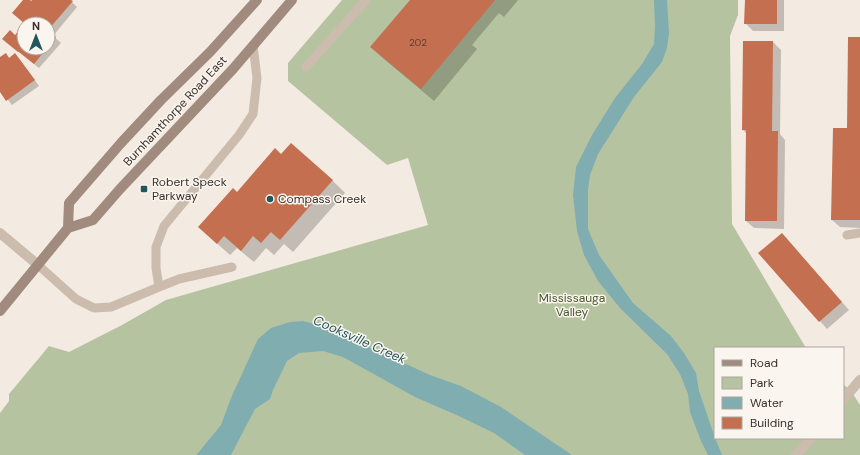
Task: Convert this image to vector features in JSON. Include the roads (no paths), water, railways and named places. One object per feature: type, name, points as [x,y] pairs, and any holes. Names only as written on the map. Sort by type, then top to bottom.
[{"type":"main road","name":"Burnhamthorpe Road East","points":[[257,0],[210,52],[161,100],[121,143],[69,203],[68,228],[93,220],[120,189],[233,69],[292,0]]},
{"type":"main road","points":[[0,311],[68,228]]},
{"type":"street","points":[[0,233],[38,265]]},
{"type":"street","points":[[844,399],[860,380]]},
{"type":"street","points":[[796,455],[810,439]]},
{"type":"lane","points":[[306,68],[366,0]]},
{"type":"lane","points":[[159,287],[156,268],[156,247],[164,226],[239,135],[253,114],[256,78],[253,44]]},
{"type":"lane","points":[[847,234],[860,233]]},
{"type":"lane","points":[[38,265],[76,299],[94,308],[111,307],[179,279],[232,267]]},
{"type":"water","points":[[654,0],[667,0],[669,33],[667,48],[662,62],[634,97],[598,154],[590,175],[588,190],[588,229],[599,255],[633,303],[671,336],[684,353],[696,373],[699,391],[714,439],[715,439],[722,455],[708,455],[690,412],[688,394],[680,374],[667,354],[620,308],[598,281],[584,255],[577,231],[573,195],[576,167],[592,135],[615,98],[642,64],[654,44]]},
{"type":"water","points":[[303,321],[325,327],[430,375],[461,386],[501,407],[572,455],[525,455],[494,433],[415,397],[343,357],[323,351],[299,353],[287,361],[270,399],[255,409],[231,455],[196,455],[221,425],[231,398],[258,339],[271,328],[290,322]]},
{"type":"place","name":"Robert Speck Parkway","points":[[144,189]]},
{"type":"place","name":"Compass Creek","points":[[270,199]]},
{"type":"park label","name":"Mississauga Valley","points":[[572,305]]},
{"type":"water label","name":"Cooksville Creek","points":[[360,339]]}]
